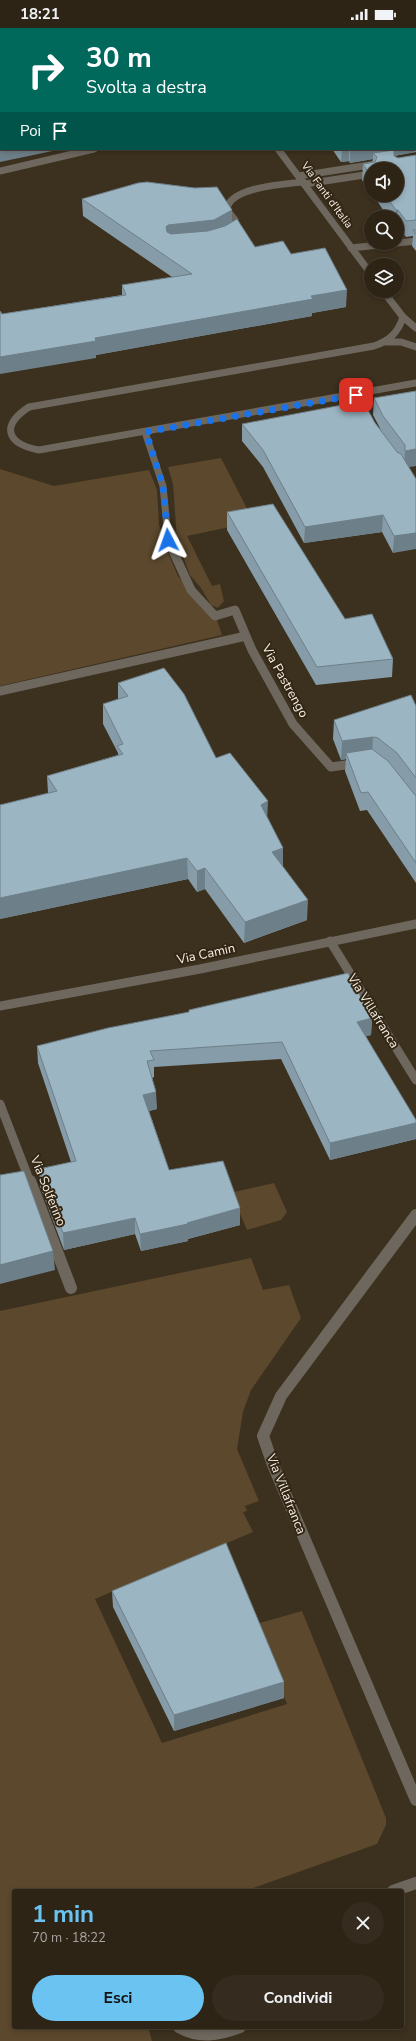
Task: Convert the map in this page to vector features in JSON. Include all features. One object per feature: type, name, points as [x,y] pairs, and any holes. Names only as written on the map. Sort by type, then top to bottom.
[{"type":"street","points":[[0,171],[90,150]]},
{"type":"street","name":"Via Fanti d'Italia","points":[[279,150],[364,265]]},
{"type":"street","points":[[231,237],[237,232],[238,226],[232,214],[227,210],[229,198],[252,190],[302,181],[364,167]]},
{"type":"street","points":[[302,181],[364,175]]},
{"type":"street","points":[[351,248],[416,241]]},
{"type":"street","points":[[389,298],[403,317],[416,328]]},
{"type":"street","points":[[386,342],[400,329],[403,317]]},
{"type":"street","points":[[416,347],[401,342],[386,342],[374,346],[29,407],[17,411],[9,417],[5,426],[8,437],[16,444],[24,448],[39,450],[356,395],[416,383]]},
{"type":"street","points":[[356,395],[362,404]]},
{"type":"street","name":"Via Pastrengo","points":[[146,432],[163,486],[168,540],[191,590],[215,616],[235,610],[246,636],[293,724],[331,767],[366,762]]},
{"type":"street","points":[[0,691],[246,636]]},
{"type":"street","name":"Via Camin","points":[[0,1006],[200,969],[416,924]]},
{"type":"street","name":"Via Villafranca","points":[[330,941],[416,1080]]},
{"type":"street","name":"Via Solferino","points":[[0,1104],[71,1288]]},
{"type":"street","name":"Via Villafranca","points":[[416,1216],[281,1396],[263,1436],[273,1465],[416,1800]]},
{"type":"street","points":[[399,1889],[416,1883]]},
{"type":"street","points":[[182,2029],[189,2034],[201,2036],[222,2034],[235,2029]]},
{"type":"shaded area","points":[[221,458],[254,522],[187,536],[212,586],[220,584],[224,601],[218,608],[211,605],[201,588],[190,575],[177,540],[173,484],[168,467]]},
{"type":"shaded area","points":[[0,469],[54,486],[149,470],[157,490],[159,524],[165,546],[178,576],[200,603],[216,617],[222,635],[0,686]]},
{"type":"shaded area","points":[[274,1183],[287,1212],[281,1220],[247,1230],[232,1195],[234,1192]]},
{"type":"shaded area","points":[[251,1258],[263,1290],[289,1285],[301,1318],[251,1390],[243,1412],[237,1449],[259,1501],[245,1506],[247,1511],[243,1512],[253,1532],[95,1599],[162,1743],[287,1704],[256,1624],[302,1611],[386,1818],[386,1825],[377,1844],[251,1889],[12,1889],[12,2029],[149,2029],[152,2041],[0,2041],[0,1311]]},
{"type":"building","points":[[394,150],[394,156],[398,158],[416,155],[416,220],[406,221],[404,218],[404,210],[396,210],[390,202],[404,202],[404,162],[375,162],[377,157],[373,153]]},
{"type":"building","points":[[147,182],[195,188],[217,187],[232,210],[214,220],[168,225],[166,227],[167,232],[171,234],[208,231],[225,226],[237,219],[255,247],[283,241],[291,254],[325,248],[347,290],[311,296],[313,299],[95,338],[96,341],[0,357],[0,311],[2,314],[126,295],[122,285],[192,274],[82,199],[138,183]]},
{"type":"building","points":[[416,391],[416,449],[405,451],[405,445],[383,416],[374,398]]},
{"type":"building","points":[[363,401],[375,423],[397,452],[401,454],[416,479],[416,533],[394,536],[383,515],[305,527],[263,450],[242,424]]},
{"type":"building","points":[[273,504],[345,619],[372,614],[393,659],[317,667],[227,512]]},
{"type":"building","points":[[164,668],[184,694],[216,758],[230,753],[268,801],[261,805],[283,848],[272,852],[308,900],[245,922],[205,868],[197,871],[187,858],[0,898],[0,805],[57,791],[47,776],[123,754],[117,746],[123,744],[103,704],[128,696],[118,683]]},
{"type":"building","points":[[411,695],[416,706],[416,778],[397,753],[378,738],[373,737],[342,741],[334,720]]},
{"type":"building","points":[[372,749],[388,761],[416,795],[416,863],[368,792],[361,793],[346,753]]},
{"type":"building","points":[[348,973],[372,1018],[357,1022],[416,1120],[416,1123],[330,1143],[282,1042],[150,1051],[154,1060],[147,1061],[156,1092],[143,1095],[169,1170],[223,1161],[240,1208],[187,1223],[188,1224],[140,1234],[135,1218],[63,1233],[39,1169],[76,1161],[37,1046],[108,1028],[189,1012],[189,1010]]},
{"type":"building","points":[[24,1171],[53,1251],[0,1265],[0,1175]]},
{"type":"building","points":[[226,1543],[284,1682],[174,1715],[112,1591]]},
{"type":"route","points":[[168,540],[166,505],[163,486],[146,432],[356,395]]}]
